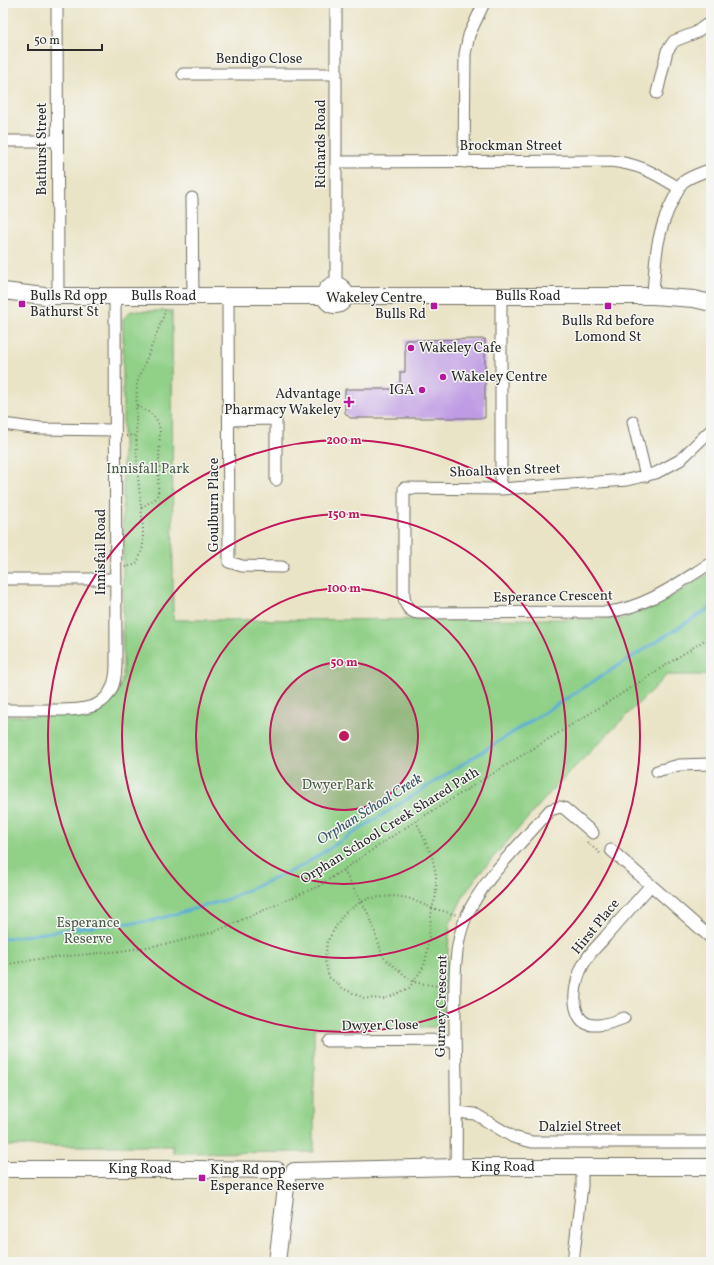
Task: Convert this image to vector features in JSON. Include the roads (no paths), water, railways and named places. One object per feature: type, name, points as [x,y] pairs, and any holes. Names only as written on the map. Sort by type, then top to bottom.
[{"type":"street","name":"Bathurst Street","points":[[57,3],[56,141],[58,296]]},
{"type":"street","name":"Richards Road","points":[[336,3],[336,292]]},
{"type":"street","points":[[464,162],[464,54],[469,35],[484,3]]},
{"type":"street","points":[[657,93],[667,51],[674,41],[695,32],[708,24]]},
{"type":"street","name":"Bendigo Close","points":[[183,74],[336,74]]},
{"type":"street","points":[[3,141],[56,141]]},
{"type":"street","name":"Brockman Street","points":[[336,162],[619,162],[632,164],[647,169],[679,188]]},
{"type":"street","points":[[653,296],[658,242],[667,212],[682,184],[691,177],[711,169]]},
{"type":"street","points":[[192,198],[193,297]]},
{"type":"street","name":"Bulls Road","points":[[3,291],[28,295],[58,296],[193,297],[336,292],[501,296],[653,296],[694,299],[711,303]]},
{"type":"street","name":"Innisfail Road","points":[[3,710],[77,710],[92,708],[104,700],[111,689],[116,676],[116,296]]},
{"type":"street","name":"Goulburn Place","points":[[228,296],[229,562],[242,566],[282,567]]},
{"type":"street","points":[[501,296],[501,488]]},
{"type":"street","points":[[229,420],[276,419],[276,480]]},
{"type":"street","points":[[633,422],[646,476]]},
{"type":"street","points":[[3,424],[40,429],[115,430]]},
{"type":"street","name":"Shoalhaven Street","points":[[408,608],[404,597],[404,488],[501,488],[627,480],[656,473],[680,460],[710,434]]},
{"type":"street","name":"Esperance Crescent","points":[[408,608],[418,613],[616,611],[636,606],[650,600],[711,563]]},
{"type":"street","points":[[3,579],[116,574]]},
{"type":"street","points":[[657,771],[679,765],[711,764]]},
{"type":"street","name":"Gurney Crescent","points":[[456,1167],[457,1112],[455,988],[457,955],[466,918],[488,881],[550,810],[560,807],[564,808],[593,833]]},
{"type":"street","points":[[610,850],[711,938]]},
{"type":"street","name":"Hirst Place","points":[[624,1018],[601,1025],[588,1024],[580,1018],[576,1010],[575,994],[578,978],[586,960],[650,885]]},
{"type":"street","name":"Dwyer Close","points":[[328,1042],[455,1040]]},
{"type":"street","name":"Dalziel Street","points":[[457,1112],[475,1114],[514,1137],[532,1142],[711,1142]]},
{"type":"street","name":"King Road","points":[[3,1169],[180,1169],[286,1173],[456,1167],[711,1167]]},
{"type":"street","points":[[573,1262],[582,1186],[582,1167]]},
{"type":"street","points":[[277,1262],[286,1173]]},
{"type":"waterway","name":"Orphan School Creek","points":[[3,939],[84,927],[151,921],[225,900],[300,867],[711,607]]},
{"type":"place","name":"Bulls Rd opp Bathurst St","points":[[22,304]]},
{"type":"place","name":"Wakeley Centre, Bulls Rd","points":[[434,306]]},
{"type":"place","name":"Bulls Rd before Lomond St","points":[[608,306]]},
{"type":"place","name":"Wakeley Cafe","points":[[411,348]]},
{"type":"place","name":"Wakeley Centre","points":[[443,377]]},
{"type":"place","name":"IGA","points":[[422,390]]},
{"type":"place","name":"Advantage Pharmacy Wakeley","points":[[349,402]]},
{"type":"place","name":"King Rd opp Esperance Reserve","points":[[202,1178]]},
{"type":"park label","name":"Innisfall Park","points":[[148,469]]},
{"type":"park label","name":"Dwyer Park","points":[[338,785]]},
{"type":"park label","name":"Esperance Reserve","points":[[88,932]]}]
